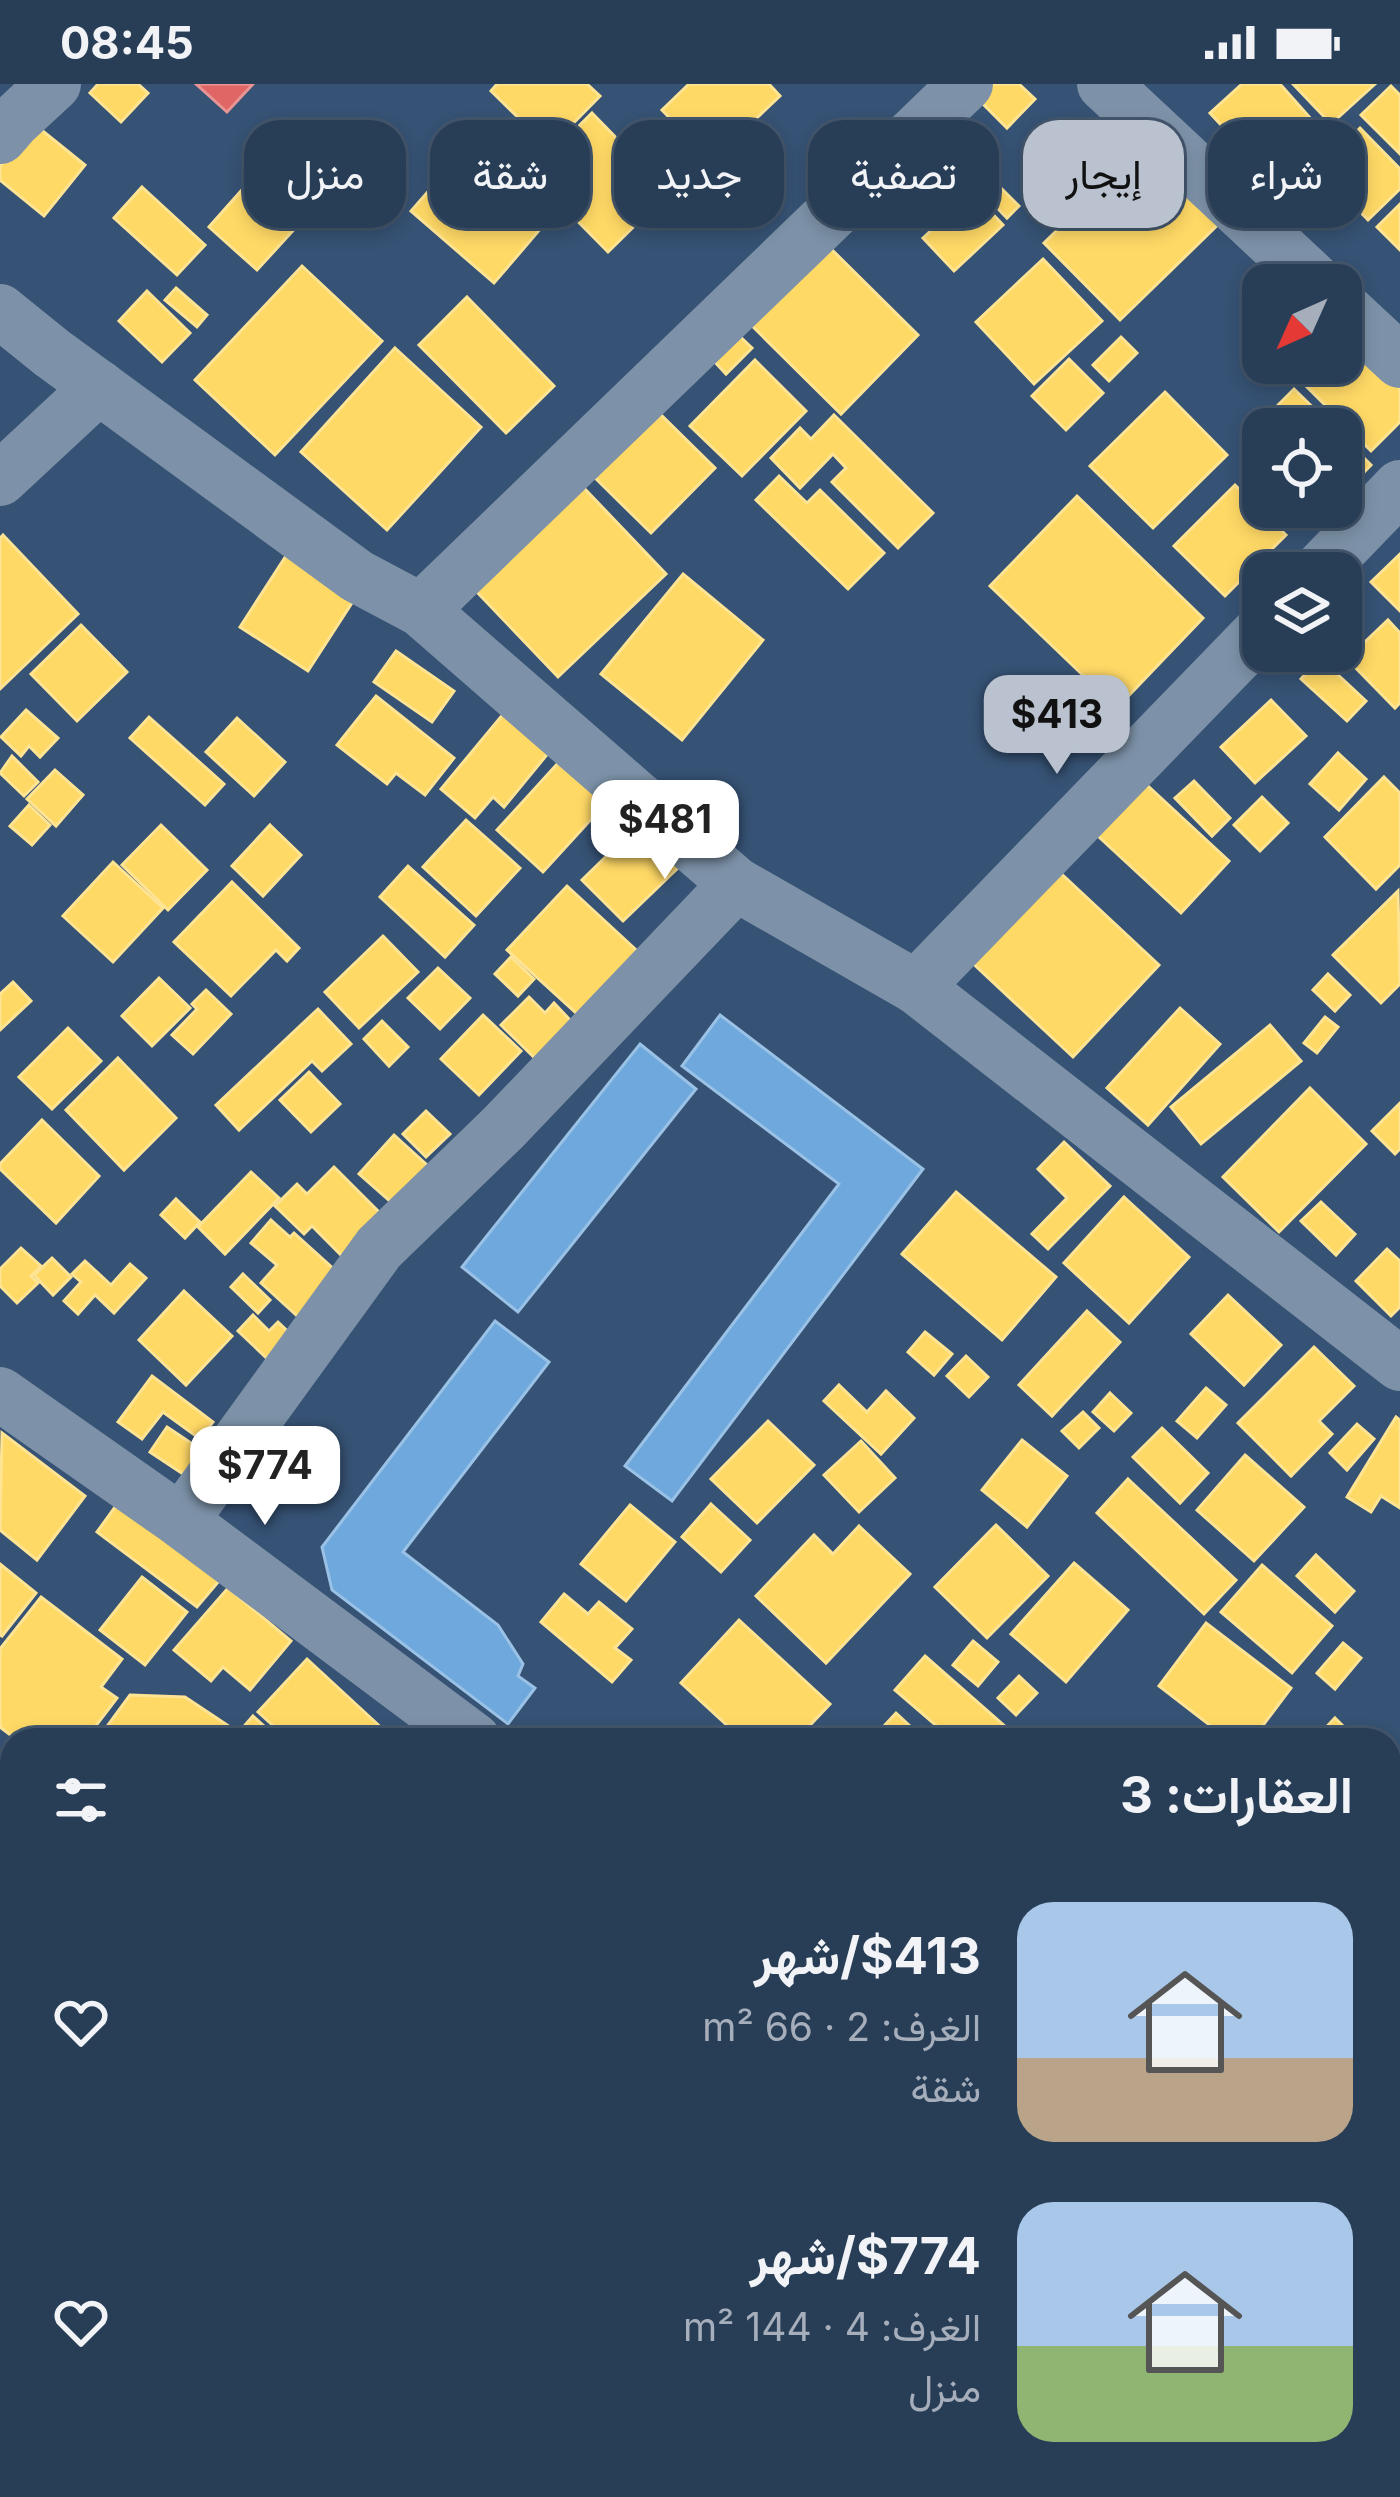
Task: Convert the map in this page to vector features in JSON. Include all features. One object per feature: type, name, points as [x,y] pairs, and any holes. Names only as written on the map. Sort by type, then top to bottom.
[{"type":"street","points":[[0,137],[54,84]]},
{"type":"street","points":[[421,610],[966,84]]},
{"type":"street","points":[[1104,84],[1296,264]]},
{"type":"street","points":[[0,311],[357,576],[421,610],[736,884],[916,988],[1400,1364]]},
{"type":"street","points":[[1362,326],[1400,361]]},
{"type":"street","points":[[0,479],[99,387]]},
{"type":"street","points":[[1337,552],[1400,487]]},
{"type":"street","points":[[916,988],[1242,650]]},
{"type":"street","points":[[181,1521],[379,1248],[503,1128],[736,884]]},
{"type":"street","points":[[0,1394],[181,1521],[458,1728]]},
{"type":"building: سكن","points":[[98,84],[138,84],[148,93],[121,122],[90,93]]},
{"type":"building: سكن","points":[[497,84],[587,84],[600,96],[576,120],[521,120],[491,91]]},
{"type":"building: سكن","points":[[689,84],[769,84],[780,96],[755,120],[672,120],[662,110]]},
{"type":"building: سكن","points":[[992,84],[1019,84],[1035,99],[1007,128],[978,99]]},
{"type":"building: سكن","points":[[1242,84],[1280,84],[1311,119],[1216,120],[1210,113]]},
{"type":"building: سكن","points":[[1293,84],[1375,84],[1335,120],[1327,120]]},
{"type":"building: سكن","points":[[1391,86],[1400,95],[1400,154],[1361,115]]},
{"type":"building: سكن","points":[[592,113],[614,136],[614,228],[632,228],[608,252],[584,228],[590,228],[590,120],[585,120]]},
{"type":"building: سكن","points":[[34,124],[85,165],[44,216],[0,180],[0,166]]},
{"type":"building: سكن","points":[[1365,133],[1400,169],[1400,189],[1368,220]]},
{"type":"building: سكن","points":[[1184,164],[1208,188],[1208,228],[1215,228],[1120,320],[1044,243],[1059,228],[1184,228]]},
{"type":"building: سكن","points":[[999,186],[1019,206],[1007,218],[999,210]]},
{"type":"building: سكن","points":[[142,187],[205,245],[177,275],[114,218]]},
{"type":"building: سكن","points":[[244,188],[244,228],[295,228],[257,270],[209,227]]},
{"type":"building: سكن","points":[[430,189],[430,227],[411,211]]},
{"type":"building: سكن","points":[[1400,204],[1400,250],[1377,227]]},
{"type":"building: سكن","points":[[999,221],[1003,225],[954,271],[923,238],[934,228],[999,228]]},
{"type":"building: سكن","points":[[431,228],[541,228],[494,283]]},
{"type":"building: سكن","points":[[815,233],[918,335],[841,414],[738,312]]},
{"type":"building: سكن","points":[[1043,259],[1102,321],[1034,384],[976,322]]},
{"type":"building: سكن","points":[[302,266],[382,341],[275,455],[195,380]]},
{"type":"building: سكن","points":[[176,288],[207,315],[197,327],[165,300]]},
{"type":"building: سكن","points":[[147,291],[190,333],[162,362],[119,321]]},
{"type":"building: سكن","points":[[467,297],[554,386],[506,433],[419,345]]},
{"type":"building: سكن","points":[[727,324],[752,348],[726,374],[702,348]]},
{"type":"building: سكن","points":[[1121,337],[1137,353],[1109,381],[1093,365]]},
{"type":"building: سكن","points":[[1362,340],[1400,370],[1400,422],[1371,451],[1362,442],[1362,408],[1328,408],[1304,384],[1362,384]]},
{"type":"building: سكن","points":[[395,348],[481,427],[387,530],[301,452]]},
{"type":"building: سكن","points":[[1069,359],[1103,393],[1066,430],[1032,396]]},
{"type":"building: سكن","points":[[755,360],[806,411],[742,476],[690,426]]},
{"type":"building: سكن","points":[[1294,389],[1313,408],[1275,408]]},
{"type":"building: سكن","points":[[1165,392],[1227,455],[1153,528],[1090,466]]},
{"type":"building: سكن","points":[[648,402],[715,468],[651,533],[584,467]]},
{"type":"building: سكن","points":[[834,415],[933,513],[898,548],[832,482],[846,468],[833,454],[800,488],[771,458],[800,428],[811,439]]},
{"type":"building: سكن","points":[[779,476],[807,503],[820,490],[884,553],[848,589],[756,500]]},
{"type":"building: سكن","points":[[1235,485],[1242,492],[1242,528],[1279,528],[1286,535],[1269,552],[1242,552],[1242,579],[1225,596],[1174,546]]},
{"type":"building: سكن","points":[[584,488],[666,574],[558,677],[476,591]]},
{"type":"building: سكن","points":[[1077,496],[1203,618],[1117,708],[990,586]]},
{"type":"building: سكن","points":[[3,535],[78,614],[0,689],[0,538]]},
{"type":"building: سكن","points":[[293,545],[361,589],[308,671],[240,627]]},
{"type":"building: سكن","points":[[1400,554],[1400,611],[1371,582]]},
{"type":"building: سكن","points":[[683,574],[763,640],[682,740],[601,674]]},
{"type":"building: سكن","points":[[1388,620],[1400,633],[1400,703],[1395,708],[1360,672],[1362,645]]},
{"type":"building: سكن","points":[[81,625],[127,672],[77,721],[31,674]]},
{"type":"building: سكن","points":[[396,651],[454,691],[432,722],[374,682]]},
{"type":"building: سكن","points":[[1307,672],[1335,672],[1366,701],[1347,721],[1301,679]]},
{"type":"building: سكن","points":[[376,696],[454,758],[425,795],[396,773],[387,784],[337,745]]},
{"type":"building: سكن","points":[[1271,700],[1306,736],[1255,783],[1221,747]]},
{"type":"building: سكن","points":[[26,710],[58,738],[40,757],[29,746],[21,756],[1,737]]},
{"type":"building: سكن","points":[[504,713],[550,751],[504,807],[493,797],[475,818],[441,789]]},
{"type":"building: سكن","points":[[149,717],[224,784],[205,805],[130,738]]},
{"type":"building: سكن","points":[[237,718],[285,762],[254,796],[206,752]]},
{"type":"building: سكن","points":[[1338,753],[1366,779],[1339,810],[1310,784]]},
{"type":"building: سكن","points":[[12,756],[38,782],[24,796],[0,773]]},
{"type":"building: سكن","points":[[559,762],[605,804],[543,872],[497,830]]},
{"type":"building: سكن","points":[[55,770],[83,795],[56,826],[27,799]]},
{"type":"building: سكن","points":[[1134,773],[1229,861],[1181,913],[1086,825]]},
{"type":"building: سكن","points":[[1384,777],[1400,793],[1400,865],[1376,889],[1325,837]]},
{"type":"building: سكن","points":[[1194,781],[1230,818],[1212,836],[1175,798]]},
{"type":"building: سكن","points":[[1262,797],[1288,823],[1260,851],[1234,825]]},
{"type":"building: سكن","points":[[29,805],[50,825],[32,845],[10,826]]},
{"type":"building: سكن","points":[[466,820],[520,868],[476,916],[423,867]]},
{"type":"building: سكن","points":[[161,825],[207,870],[168,910],[122,865]]},
{"type":"building: سكن","points":[[270,825],[301,855],[263,896],[232,866]]},
{"type":"building: سكن","points":[[637,826],[678,868],[623,921],[582,880]]},
{"type":"building: سكن","points":[[113,862],[163,908],[113,962],[63,916]]},
{"type":"building: سكن","points":[[1052,865],[1159,965],[1073,1057],[966,957]]},
{"type":"building: سكن","points":[[408,866],[474,925],[445,957],[380,897]]},
{"type":"building: سكن","points":[[232,882],[299,948],[287,961],[276,950],[231,996],[174,942]]},
{"type":"building: سكن","points":[[567,886],[646,959],[587,1023],[507,950]]},
{"type":"building: سكن","points":[[1398,891],[1400,984],[1381,1003],[1333,955]]},
{"type":"building: سكن","points":[[383,936],[418,972],[359,1028],[325,992]]},
{"type":"building: سكن","points":[[511,957],[534,979],[518,996],[495,974]]},
{"type":"building: سكن","points":[[438,968],[470,998],[440,1029],[408,998]]},
{"type":"building: سكن","points":[[1328,974],[1350,995],[1335,1011],[1313,990]]},
{"type":"building: سكن","points":[[159,978],[190,1008],[152,1046],[122,1016]]},
{"type":"building: سكن","points":[[13,982],[31,1001],[0,1030],[0,994]]},
{"type":"building: سكن","points":[[206,990],[231,1014],[193,1054],[172,1035],[197,1009],[192,1004]]},
{"type":"building: سكن","points":[[529,997],[545,1013],[554,1003],[587,1038],[551,1074],[501,1025]]},
{"type":"building: سكن","points":[[1180,1008],[1220,1044],[1148,1125],[1107,1088]]},
{"type":"building: سكن","points":[[318,1009],[351,1044],[322,1071],[312,1061],[239,1130],[216,1105]]},
{"type":"building: سكن","points":[[483,1015],[521,1051],[479,1095],[441,1059]]},
{"type":"building: سكن","points":[[1325,1017],[1338,1027],[1317,1053],[1304,1043]]},
{"type":"building: سكن","points":[[382,1021],[408,1047],[389,1066],[364,1039]]},
{"type":"building: سكن","points":[[1270,1025],[1301,1061],[1201,1144],[1171,1107]]},
{"type":"building: سكن","points":[[68,1028],[101,1061],[52,1109],[19,1077]]},
{"type":"building: سكن","points":[[118,1058],[176,1118],[124,1170],[66,1110]]},
{"type":"building: سكن","points":[[309,1072],[340,1104],[311,1132],[280,1100]]},
{"type":"building: سكن","points":[[1310,1088],[1366,1144],[1279,1232],[1223,1177]]},
{"type":"building: سكن","points":[[1400,1103],[1400,1149],[1395,1154],[1372,1131]]},
{"type":"building: سكن","points":[[426,1111],[450,1134],[426,1157],[403,1134]]},
{"type":"building: سكن","points":[[42,1120],[99,1176],[56,1223],[0,1169]]},
{"type":"building: سكن","points":[[394,1135],[436,1173],[401,1211],[359,1174]]},
{"type":"building: سكن","points":[[1064,1142],[1110,1186],[1048,1249],[1032,1234],[1067,1198],[1038,1169]]},
{"type":"building: سكن","points":[[334,1167],[385,1218],[345,1259],[312,1226],[304,1234],[275,1206],[297,1184],[307,1194]]},
{"type":"building: سكن","points":[[251,1172],[279,1198],[225,1254],[198,1227]]},
{"type":"building: سكن","points":[[956,1192],[1056,1277],[1002,1340],[902,1254]]},
{"type":"building: سكن","points":[[1124,1197],[1189,1257],[1129,1323],[1064,1263]]},
{"type":"building: سكن","points":[[176,1199],[200,1222],[185,1238],[161,1215]]},
{"type":"building: سكن","points":[[1321,1202],[1355,1234],[1336,1255],[1301,1221]]},
{"type":"building: سكن","points":[[271,1220],[290,1237],[294,1233],[347,1281],[307,1325],[261,1283],[277,1265],[251,1243]]},
{"type":"building: سكن","points":[[21,1248],[41,1266],[31,1276],[38,1283],[17,1303],[0,1286],[0,1269]]},
{"type":"building: سكن","points":[[1387,1249],[1400,1261],[1400,1307],[1391,1316],[1356,1281]]},
{"type":"building: سكن","points":[[52,1258],[71,1277],[53,1295],[34,1275]]},
{"type":"building: سكن","points":[[85,1261],[111,1285],[130,1264],[146,1278],[114,1313],[95,1295],[78,1314],[64,1301],[81,1282],[72,1274]]},
{"type":"building: سكن","points":[[243,1274],[270,1300],[258,1313],[231,1287]]},
{"type":"building: سكن","points":[[184,1291],[232,1336],[186,1385],[139,1340]]},
{"type":"building: سكن","points":[[1228,1295],[1281,1345],[1244,1385],[1191,1334]]},
{"type":"building: سكن","points":[[1087,1311],[1120,1342],[1052,1416],[1019,1385]]},
{"type":"building: سكن","points":[[253,1315],[269,1331],[278,1322],[299,1342],[276,1367],[238,1331]]},
{"type":"building: سكن","points":[[925,1332],[952,1354],[934,1375],[908,1352]]},
{"type":"building: سكن","points":[[1314,1347],[1354,1386],[1319,1421],[1332,1434],[1291,1476],[1238,1423]]},
{"type":"building: سكن","points":[[966,1356],[988,1377],[969,1397],[947,1376]]},
{"type":"building: سكن","points":[[152,1376],[213,1422],[200,1439],[163,1412],[142,1439],[118,1422]]},
{"type":"building: سكن","points":[[839,1385],[867,1412],[886,1391],[914,1418],[881,1454],[824,1401]]},
{"type":"building: سكن","points":[[1206,1388],[1226,1405],[1197,1438],[1177,1421]]},
{"type":"building: سكن","points":[[1110,1393],[1131,1413],[1114,1431],[1093,1412]]},
{"type":"building: سكن","points":[[1083,1412],[1099,1428],[1079,1448],[1062,1431]]},
{"type":"building: سكن","points":[[1396,1417],[1400,1420],[1400,1508],[1381,1496],[1371,1512],[1347,1497]]},
{"type":"building: سكن","points":[[768,1421],[814,1465],[757,1523],[711,1479]]},
{"type":"building: سكن","points":[[1357,1424],[1374,1439],[1347,1470],[1330,1453]]},
{"type":"building: سكن","points":[[167,1427],[212,1457],[195,1482],[150,1452]]},
{"type":"building: سكن","points":[[1162,1428],[1208,1473],[1180,1503],[1133,1457]]},
{"type":"building: سكن","points":[[2,1433],[85,1496],[37,1560],[0,1530]]},
{"type":"building: سكن","points":[[1022,1440],[1067,1476],[1027,1527],[982,1490]]},
{"type":"building: سكن","points":[[861,1441],[895,1478],[859,1512],[824,1475]]},
{"type":"building: سكن","points":[[1245,1455],[1304,1507],[1254,1561],[1197,1510]]},
{"type":"building: سكن","points":[[1128,1479],[1236,1580],[1204,1614],[1097,1513]]},
{"type":"building: سكن","points":[[118,1503],[219,1581],[197,1607],[97,1532]]},
{"type":"building: سكن","points":[[711,1504],[750,1540],[721,1572],[682,1537]]},
{"type":"building: سكن","points":[[630,1505],[675,1542],[626,1601],[581,1564]]},
{"type":"building: سكن","points":[[996,1525],[1048,1576],[987,1638],[935,1587]]},
{"type":"building: سكن","points":[[859,1526],[910,1574],[826,1663],[756,1596],[814,1535],[833,1554]]},
{"type":"building: سكن","points":[[1316,1555],[1354,1591],[1335,1612],[1297,1576]]},
{"type":"building: سكن","points":[[1074,1563],[1128,1610],[1066,1682],[1011,1634]]},
{"type":"building: سكن","points":[[0,1564],[36,1593],[2,1636],[0,1635]]},
{"type":"building: سكن","points":[[1262,1565],[1332,1626],[1292,1673],[1221,1612]]},
{"type":"building: سكن","points":[[142,1577],[187,1612],[145,1665],[100,1630]]},
{"type":"building: سكن","points":[[228,1588],[291,1641],[250,1690],[223,1667],[211,1681],[174,1650]]},
{"type":"building: سكن","points":[[564,1594],[588,1614],[599,1602],[632,1629],[615,1648],[631,1660],[612,1682],[541,1622]]},
{"type":"building: سكن","points":[[41,1597],[122,1659],[101,1687],[117,1698],[94,1728],[1,1728],[0,1649]]},
{"type":"building: سكن","points":[[739,1620],[830,1704],[807,1728],[730,1728],[681,1683]]},
{"type":"building: سكن","points":[[1206,1623],[1291,1688],[1261,1728],[1213,1728],[1159,1686]]},
{"type":"building: سكن","points":[[973,1641],[998,1662],[978,1686],[953,1665]]},
{"type":"building: سكن","points":[[1343,1643],[1361,1658],[1335,1689],[1317,1673]]},
{"type":"building: سكن","points":[[925,1656],[1007,1728],[939,1728],[895,1690]]},
{"type":"building: سكن","points":[[307,1659],[382,1728],[276,1728],[258,1712]]},
{"type":"building: سكن","points":[[1019,1676],[1037,1693],[1016,1715],[998,1698]]},
{"type":"building: سكن","points":[[130,1695],[185,1697],[230,1727],[229,1728],[106,1728]]},
{"type":"building: سكن","points":[[896,1713],[912,1728],[882,1728]]},
{"type":"building: سكن","points":[[253,1716],[266,1728],[242,1728]]},
{"type":"building: سكن","points":[[1335,1718],[1345,1728],[1325,1728]]},
{"type":"building: متاجر","points":[[196,84],[253,84],[227,112]]},
{"type":"building: مدارس","points":[[720,1015],[923,1169],[672,1501],[625,1466],[839,1184],[682,1066]]},
{"type":"building: مدارس","points":[[640,1044],[696,1089],[518,1312],[462,1267]]},
{"type":"building: مدارس","points":[[495,1321],[549,1362],[403,1552],[498,1625],[523,1664],[518,1676],[535,1688],[508,1724],[332,1590],[322,1547]]}]
